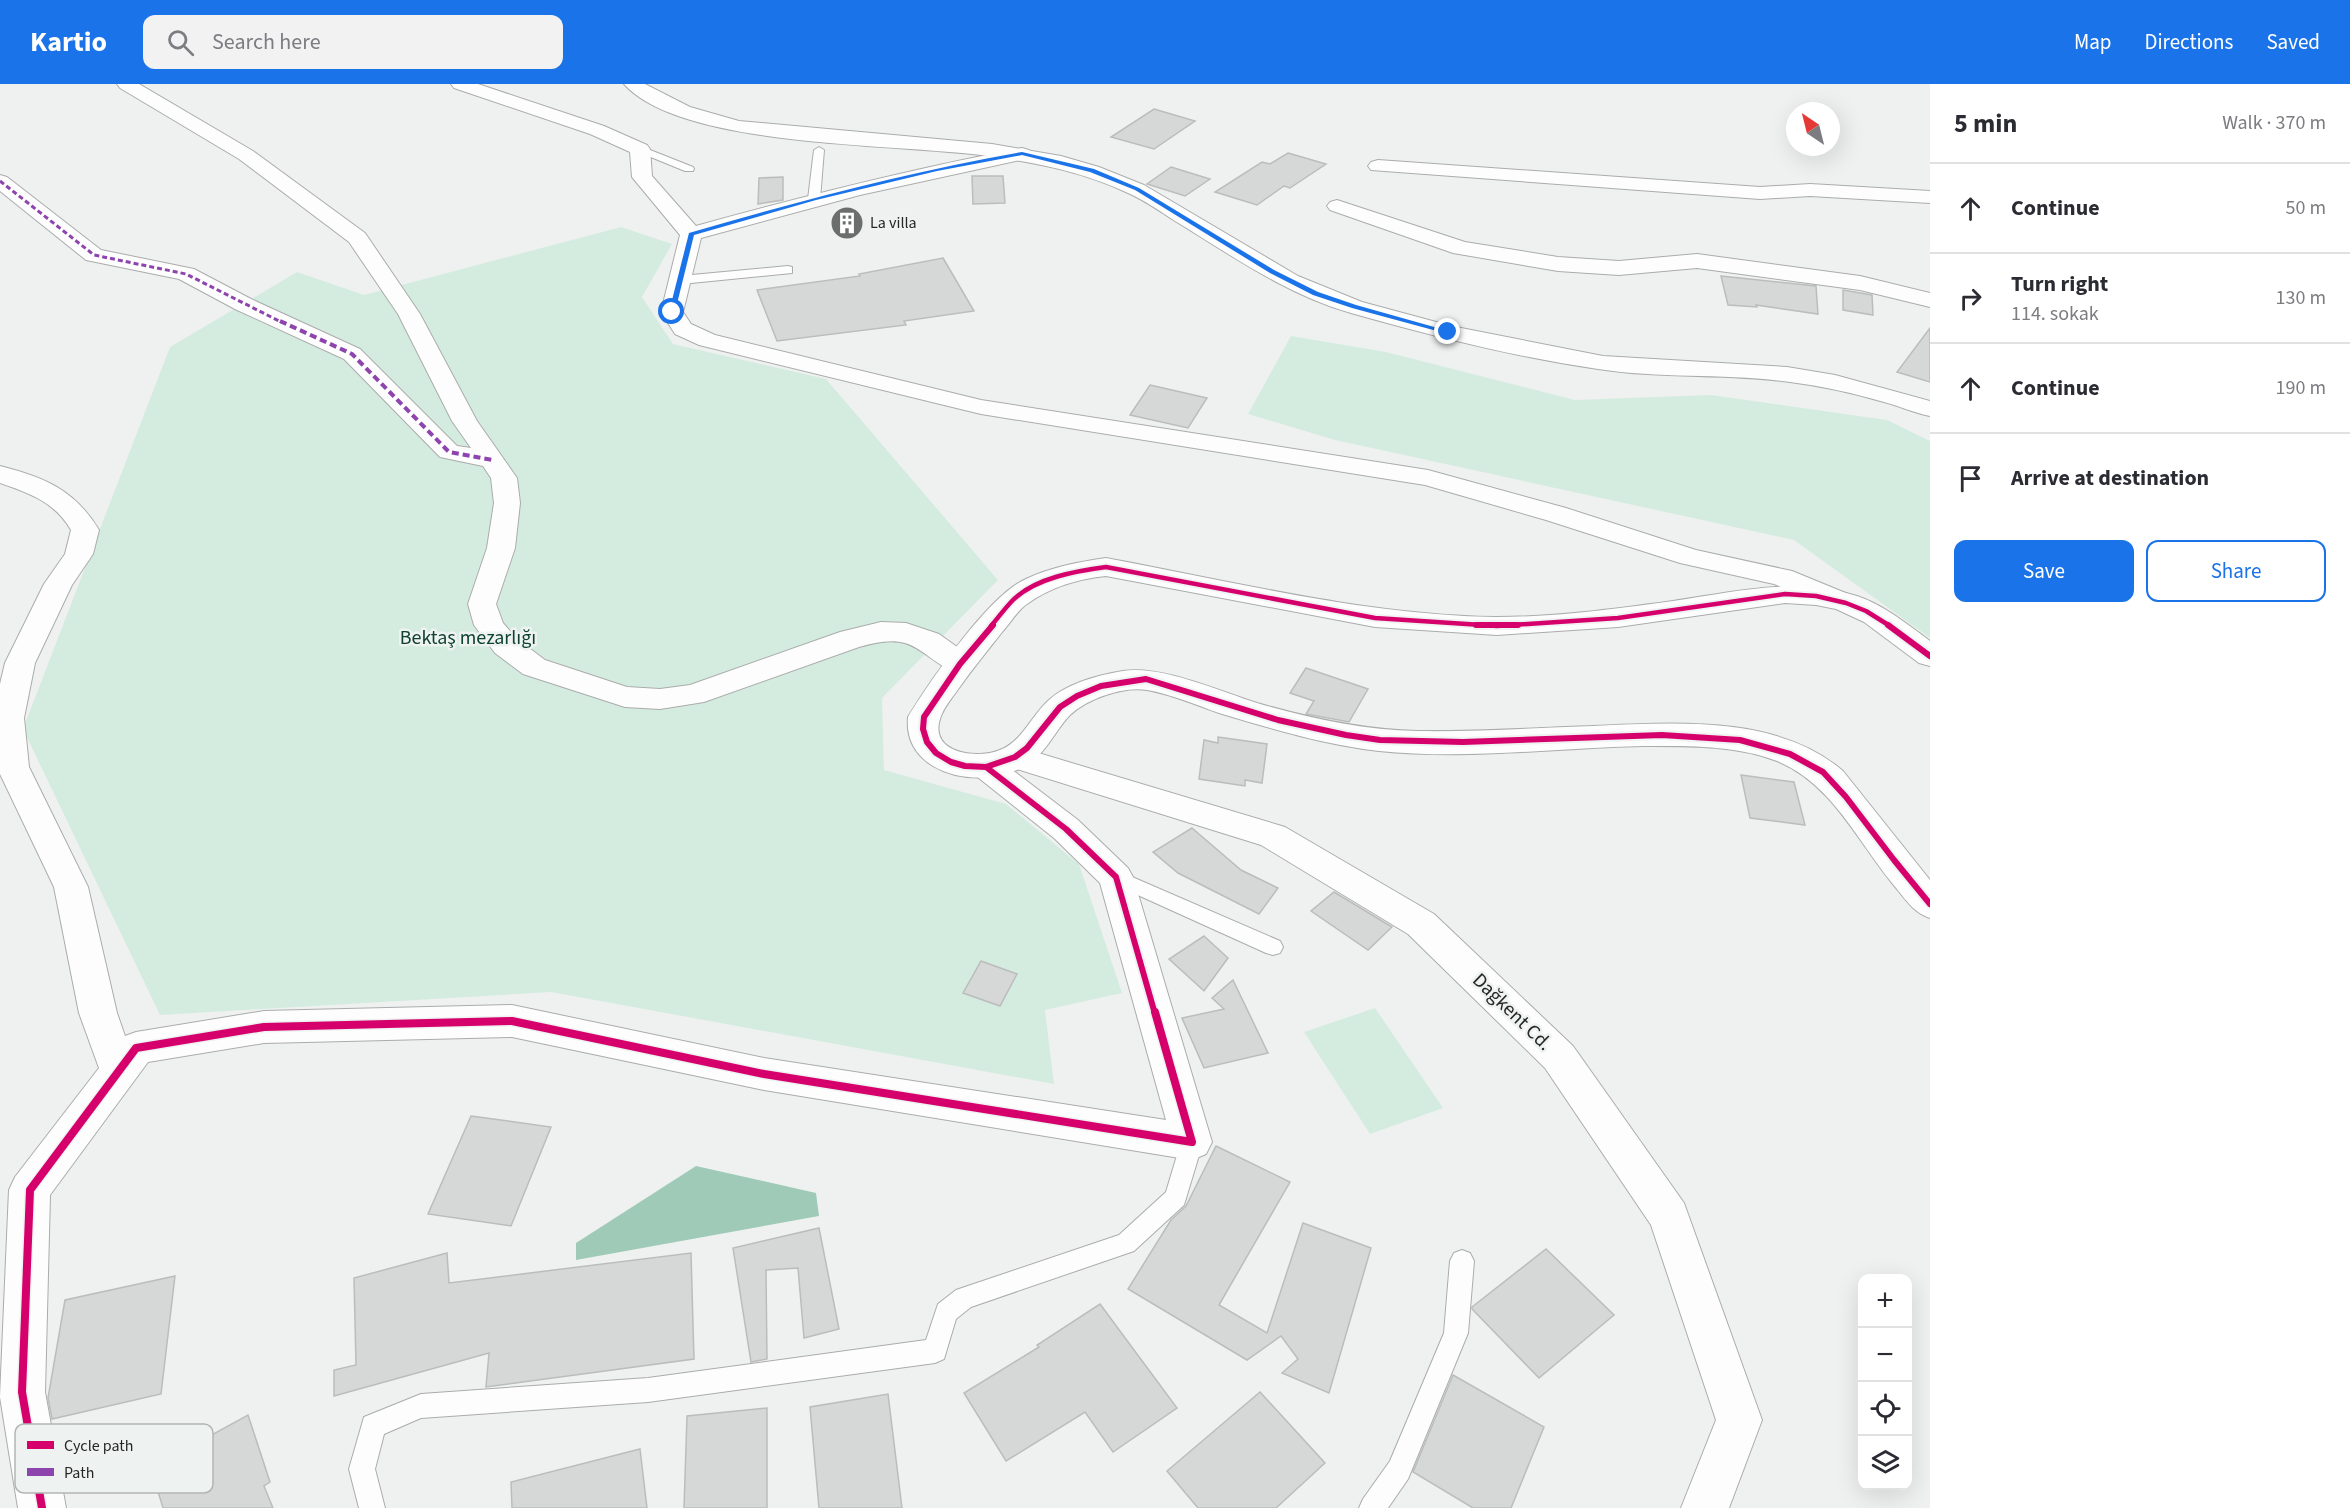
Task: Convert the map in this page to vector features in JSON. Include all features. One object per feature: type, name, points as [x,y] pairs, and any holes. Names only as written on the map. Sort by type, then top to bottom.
[{"type":"street","points":[[126,84],[246,155],[357,238],[409,314],[465,421],[504,478],[507,503],[501,548],[482,604],[489,625],[506,646],[534,667],[625,697],[660,699],[693,695],[851,639],[881,632],[906,633],[928,641],[960,664]]},
{"type":"street","points":[[460,84],[597,130],[640,149],[642,177],[691,234]]},
{"type":"street","points":[[633,84],[670,107],[704,119],[739,127],[1022,154],[1092,171],[1137,189],[1290,281],[1354,307],[1448,332],[1549,354],[1604,363],[1787,374],[1835,382],[1930,409]]},
{"type":"street","points":[[691,234],[814,199],[937,169],[1022,154]]},
{"type":"street","points":[[1378,166],[1760,193],[1810,190],[1930,197]]},
{"type":"street","points":[[0,181],[94,255],[186,274],[243,304],[351,354],[449,452],[493,460]]},
{"type":"street","points":[[1337,206],[1461,248],[1558,264],[1619,268],[1697,261],[1860,283],[1930,300]]},
{"type":"street","points":[[691,234],[672,312],[683,329],[707,340],[981,407],[1428,478],[1556,514],[1690,557],[1782,577],[1866,611],[1930,656]]},
{"type":"street","points":[[0,474],[54,494],[79,518],[85,530],[79,554],[58,584],[20,663],[8,718],[13,767],[71,888],[98,1013],[119,1071]]},
{"type":"street","name":"Dağkent Cd.","points":[[1705,1508],[1739,1419],[1670,1216],[1559,1057],[1421,924],[1273,836],[1168,802],[1000,762],[951,762],[936,753],[927,742],[923,729],[924,717],[960,664],[1014,599],[1036,585],[1058,576],[1106,567],[1375,618],[1497,626],[1618,618],[1785,594],[1838,600]]},
{"type":"street","points":[[28,1424],[22,1392],[30,1190],[136,1048],[264,1027],[512,1021],[764,1074],[1192,1142],[1116,877],[1000,762],[1027,748],[1060,707],[1077,696],[1101,686],[1124,681],[1146,680],[1321,731],[1366,738],[1414,742],[1677,735],[1734,739],[1794,755],[1815,766],[1836,784],[1903,873],[1930,904]]},
{"type":"street","points":[[39,1493],[42,1508]]},
{"type":"lane","points":[[640,149],[689,169]]},
{"type":"lane","points":[[814,199],[819,150]]},
{"type":"lane","points":[[681,279],[788,270]]},
{"type":"lane","points":[[1116,877],[1273,947]]},
{"type":"lane","points":[[372,1508],[362,1469],[373,1426],[421,1406],[648,1390],[935,1351],[946,1312],[964,1298],[1126,1243],[1176,1198],[1192,1142]]},
{"type":"lane","points":[[1372,1508],[1399,1470],[1456,1333],[1462,1261]]},
{"type":"green space","name":"Bektaş mezarlığı","points":[[621,227],[672,244],[642,297],[673,344],[826,379],[998,580],[882,698],[884,770],[1006,804],[1079,864],[1122,993],[1045,1010],[1054,1084],[551,992],[160,1015],[23,729],[170,347],[297,272],[364,295]]},
{"type":"green space","points":[[1291,336],[1386,352],[1575,400],[1711,395],[1887,420],[1930,441],[1930,638],[1794,540],[1335,440],[1248,414]]},
{"type":"green space","points":[[1375,1008],[1443,1108],[1370,1134],[1304,1032]]},
{"type":"shaded area","points":[[696,1166],[816,1193],[819,1216],[576,1260],[576,1243]]},
{"type":"building","points":[[1154,109],[1195,121],[1154,149],[1111,137]]},
{"type":"building","points":[[1288,153],[1326,164],[1290,188],[1284,186],[1257,205],[1215,192],[1262,162],[1270,164]]},
{"type":"building","points":[[1171,167],[1210,179],[1185,196],[1147,184]]},
{"type":"building","points":[[972,176],[1003,176],[1005,203],[973,204]]},
{"type":"building","points":[[783,177],[783,200],[758,204],[759,178]]},
{"type":"building","points":[[943,258],[974,311],[904,321],[906,325],[777,341],[757,290],[860,276],[859,274]]},
{"type":"building","points":[[1721,276],[1816,286],[1818,314],[1756,305],[1757,307],[1728,305]]},
{"type":"building","points":[[1843,290],[1872,295],[1873,315],[1843,310]]},
{"type":"building","points":[[1930,328],[1930,382],[1897,372]]},
{"type":"building","points":[[1150,385],[1207,398],[1188,428],[1130,415]]},
{"type":"building","points":[[1306,668],[1368,689],[1349,722],[1306,714],[1314,701],[1290,693]]},
{"type":"building","points":[[1218,737],[1267,744],[1262,783],[1245,780],[1245,786],[1199,779],[1204,740],[1218,743]]},
{"type":"building","points":[[1741,775],[1794,782],[1805,825],[1750,818]]},
{"type":"building","points":[[1192,828],[1241,870],[1278,888],[1259,914],[1178,873],[1153,852]]},
{"type":"building","points":[[1334,892],[1392,927],[1368,950],[1311,911]]},
{"type":"building","points":[[1204,936],[1228,958],[1204,991],[1169,959]]},
{"type":"building","points":[[981,961],[1017,974],[1000,1006],[963,993]]},
{"type":"building","points":[[1233,980],[1268,1053],[1204,1068],[1182,1018],[1224,1009],[1212,998]]},
{"type":"building","points":[[471,1116],[551,1127],[511,1226],[428,1214]]},
{"type":"building","points":[[1216,1146],[1290,1182],[1219,1305],[1267,1333],[1303,1223],[1371,1248],[1329,1393],[1282,1373],[1298,1359],[1281,1336],[1247,1360],[1128,1289],[1171,1220],[1186,1206]]},
{"type":"building","points":[[819,1228],[839,1329],[804,1338],[798,1268],[766,1270],[767,1359],[751,1362],[733,1248]]},
{"type":"building","points":[[1546,1249],[1614,1315],[1539,1378],[1472,1307]]},
{"type":"building","points":[[447,1253],[449,1283],[691,1253],[694,1359],[486,1387],[489,1353],[334,1396],[334,1370],[356,1365],[354,1278]]},
{"type":"building","points":[[175,1276],[161,1394],[52,1419],[48,1398],[65,1300]]},
{"type":"building","points":[[1100,1304],[1177,1408],[1113,1452],[1085,1412],[1006,1461],[964,1393],[1039,1347],[1037,1345]]},
{"type":"building","points":[[1453,1375],[1544,1427],[1511,1508],[1473,1508],[1413,1472]]},
{"type":"building","points":[[1260,1392],[1325,1463],[1276,1508],[1198,1508],[1167,1471]]},
{"type":"building","points":[[888,1394],[902,1508],[819,1508],[810,1407]]},
{"type":"building","points":[[767,1408],[767,1508],[684,1508],[687,1416]]},
{"type":"building","points":[[248,1415],[270,1482],[264,1486],[273,1508],[163,1508],[158,1493],[213,1493],[213,1434]]},
{"type":"building","points":[[640,1449],[647,1508],[512,1508],[511,1482]]},
{"type":"marked path","points":[[0,181],[94,255],[186,274],[243,304],[352,354],[449,452],[493,460]]},
{"type":"cycle path","points":[[1930,656],[1874,615],[1856,606],[1816,596],[1785,594],[1618,618],[1497,626],[1375,618],[1106,567],[1081,570],[1036,585],[1014,599],[960,664],[924,717],[923,729],[927,742],[936,753],[951,762],[965,766],[986,767],[1015,757],[1027,748],[1060,707],[1077,696],[1101,686],[1146,679],[1278,720],[1380,740],[1463,742],[1662,735],[1740,740],[1790,754],[1823,772],[1846,797],[1930,904]]},
{"type":"cycle path","points":[[28,1424],[22,1392],[30,1190],[136,1048],[264,1027],[512,1021],[764,1074],[1192,1142],[1116,877],[1066,829],[986,767]]},
{"type":"cycle path","points":[[39,1493],[42,1508]]},
{"type":"place","name":"La villa","points":[[847,223]]},
{"type":"route","points":[[672,312],[691,234],[814,199],[937,169],[1022,154],[1061,162],[1116,179],[1137,189],[1272,271],[1315,293],[1354,307],[1448,332]]}]
